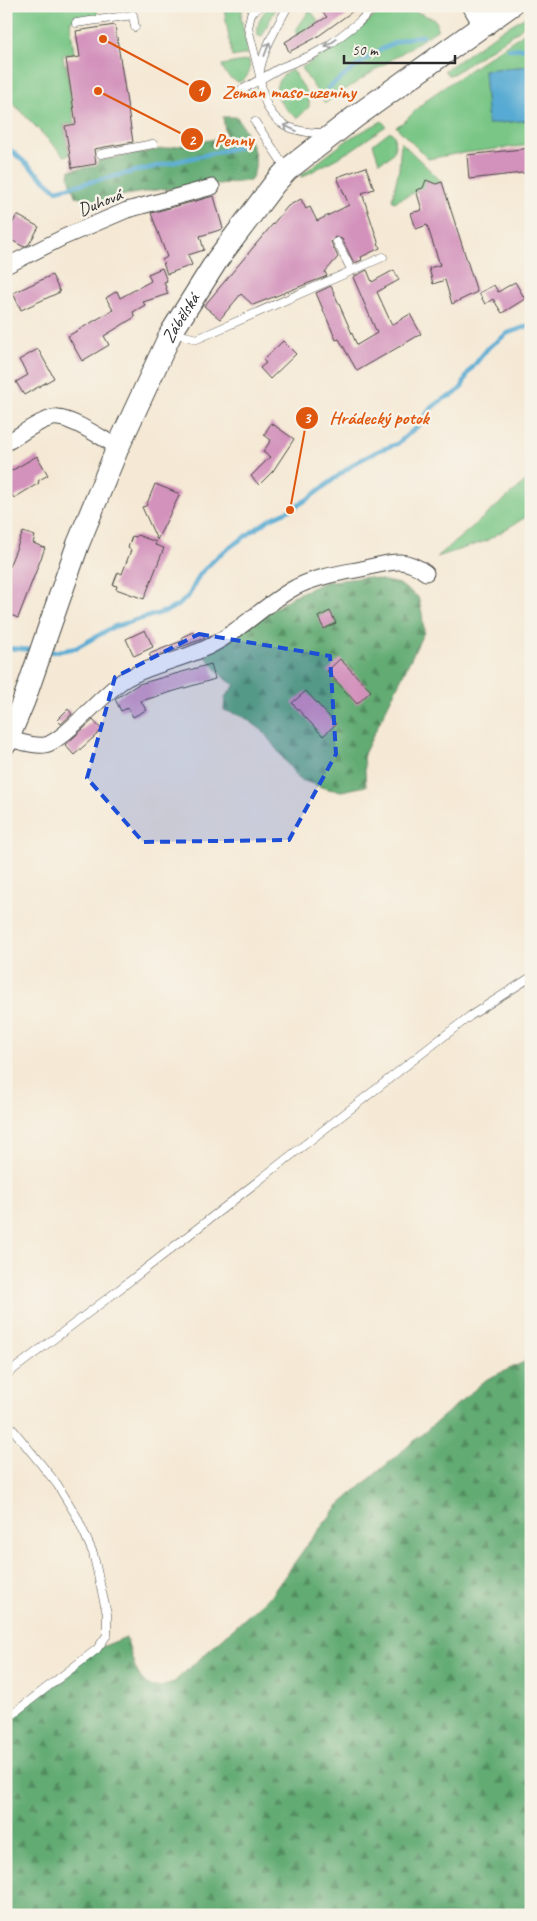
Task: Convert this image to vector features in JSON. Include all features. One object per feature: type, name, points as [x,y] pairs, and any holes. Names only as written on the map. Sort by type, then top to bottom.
[{"type":"main road","name":"Zábělská","points":[[7,741],[24,700],[78,544],[118,447],[171,332],[217,260],[287,170],[480,15],[510,6]]},
{"type":"street","name":"Duhová","points":[[6,266],[64,237],[127,210],[212,188]]},
{"type":"street","points":[[6,443],[45,420],[58,418],[78,425],[118,447]]},
{"type":"street","points":[[7,741],[44,745],[56,741],[97,702],[124,681],[142,671],[212,645],[234,632],[275,600],[297,587],[312,581],[401,560],[415,565],[426,573]]},
{"type":"lane","points":[[260,6],[251,14],[248,28],[263,94],[272,114],[283,125],[294,130],[310,133],[334,133]]},
{"type":"lane","points":[[260,76],[267,47],[288,6]]},
{"type":"lane","points":[[238,92],[260,76],[312,55],[328,46],[359,22],[375,6]]},
{"type":"lane","points":[[76,23],[133,15],[136,27]]},
{"type":"lane","points":[[263,94],[268,79],[280,68]]},
{"type":"lane","points":[[255,122],[287,170]]},
{"type":"lane","points":[[101,154],[153,144]]},
{"type":"lane","points":[[337,242],[352,271]]},
{"type":"lane","points":[[171,332],[197,339],[383,257]]},
{"type":"lane","points":[[6,1375],[108,1298],[470,1016],[531,977]]},
{"type":"lane","points":[[6,1421],[57,1484],[77,1517],[93,1553],[108,1614],[107,1635],[97,1649],[6,1720]]},
{"type":"highlighted area","points":[[199,634],[330,656],[336,754],[289,840],[143,842],[87,778],[115,677]]},
{"type":"green space","points":[[6,6],[97,6],[98,16],[70,21],[74,53],[63,55],[64,64],[66,64],[74,123],[64,125],[69,155],[64,156],[6,96]]},
{"type":"green space","points":[[243,6],[241,17],[248,54],[232,57],[224,8]]},
{"type":"green space","points":[[270,6],[277,6],[262,36],[258,36],[260,19]]},
{"type":"green space","points":[[385,6],[402,6],[434,19],[437,23],[437,30],[325,103],[301,68],[355,32]]},
{"type":"green space","points":[[309,11],[319,22],[296,36],[296,30]]},
{"type":"green space","points":[[531,13],[531,19],[518,31],[453,74],[449,75],[444,71],[499,32]]},
{"type":"green space","points":[[531,28],[531,66],[484,70],[488,124],[531,120],[531,145],[428,159],[396,127],[405,121],[427,99]]},
{"type":"green space","points":[[249,60],[250,67],[248,73],[239,82],[228,76],[222,65]]},
{"type":"green space","points":[[292,70],[309,95],[309,107],[298,118],[280,101],[276,88],[278,81],[283,75]]},
{"type":"green space","points":[[223,117],[237,117],[250,140],[255,156],[255,164],[254,173],[250,181],[157,190],[125,195],[105,203],[92,203],[75,196],[69,177],[70,170],[97,166],[98,161],[226,137]]},
{"type":"green space","points":[[382,121],[386,126],[350,151],[302,177],[300,176],[350,138]]},
{"type":"green space","points":[[390,131],[394,135],[395,150],[388,158],[379,162],[373,144]]},
{"type":"green space","points":[[401,142],[442,182],[434,184],[427,181],[426,187],[394,202],[392,200],[399,169]]},
{"type":"green space","points":[[531,477],[531,514],[486,541],[437,557]]},
{"type":"green space","points":[[367,577],[399,584],[418,597],[424,632],[364,754],[366,786],[342,791],[327,789],[299,779],[262,730],[244,717],[224,710],[225,697],[235,685],[224,678],[205,656],[293,596],[325,582]]},
{"type":"green space","points":[[531,1359],[531,1915],[6,1915],[6,1719],[97,1649],[126,1637],[135,1668],[144,1681],[149,1685],[158,1687],[174,1682],[272,1594],[310,1541],[339,1505],[487,1379]]},
{"type":"water","points":[[531,66],[531,120],[488,124],[484,70]]},
{"type":"building","points":[[317,6],[360,6],[317,37],[289,52],[285,42],[327,17]]},
{"type":"building","points":[[115,25],[133,142],[94,149],[96,164],[72,168],[65,126],[76,124],[66,59],[80,57],[76,31]]},
{"type":"building","points":[[531,148],[531,172],[469,179],[467,155]]},
{"type":"building","points":[[366,167],[374,189],[362,193],[380,248],[361,257],[362,260],[354,263],[342,239],[335,237],[331,242],[338,257],[325,272],[327,276],[253,305],[241,294],[220,319],[204,306],[288,206],[301,199],[306,209],[310,207],[317,221],[349,205],[337,177]]},
{"type":"building","points":[[426,180],[436,184],[442,182],[477,292],[452,304],[445,280],[433,284],[429,268],[440,265],[427,225],[416,229],[411,213],[422,210],[416,190],[423,188]]},
{"type":"building","points":[[214,196],[223,229],[200,236],[204,250],[188,255],[192,265],[167,274],[162,260],[167,257],[151,213]]},
{"type":"building","points":[[17,215],[39,227],[29,244],[24,247],[13,241],[6,242],[6,230],[9,229]]},
{"type":"building","points":[[162,268],[167,281],[164,282],[168,294],[143,302],[145,305],[133,312],[135,317],[104,336],[109,345],[82,361],[68,336],[113,310],[106,298],[117,291],[120,298],[151,281],[148,274]]},
{"type":"building","points":[[367,270],[372,282],[394,270],[399,280],[377,292],[392,325],[410,314],[421,334],[357,371],[339,339],[336,340],[316,293],[331,286],[357,345],[377,333],[353,277]]},
{"type":"building","points":[[52,275],[60,292],[21,310],[13,293]]},
{"type":"building","points":[[515,282],[525,299],[502,313],[493,299],[485,304],[479,293],[494,285],[498,292]]},
{"type":"building","points":[[283,341],[296,354],[270,379],[260,368],[266,363],[263,360]]},
{"type":"building","points":[[38,349],[54,378],[24,395],[16,382],[28,375],[19,360]]},
{"type":"building","points":[[271,423],[294,439],[273,471],[259,485],[251,476],[270,457],[263,452],[271,440],[264,435]]},
{"type":"building","points":[[37,456],[48,475],[38,481],[39,483],[14,498],[6,485],[6,474]]},
{"type":"building","points":[[155,484],[180,494],[157,540],[142,507],[146,506]]},
{"type":"building","points":[[23,532],[35,536],[33,543],[45,548],[18,618],[6,613],[6,574]]},
{"type":"building","points":[[137,535],[156,542],[155,545],[164,548],[144,599],[116,589],[117,586],[113,585],[118,572],[122,574],[131,550],[128,548],[132,536],[136,537]]},
{"type":"building","points":[[330,611],[336,623],[324,629],[318,617]]},
{"type":"building","points":[[145,630],[153,647],[134,656],[126,639]]},
{"type":"building","points":[[193,632],[195,636],[203,633],[205,638],[151,658],[149,654],[184,640],[182,637]]},
{"type":"building","points":[[340,659],[371,691],[357,704],[327,671]]},
{"type":"building","points":[[211,664],[215,679],[141,701],[146,710],[133,717],[128,708],[121,711],[115,699],[139,684]]},
{"type":"building","points":[[306,691],[336,724],[323,736],[292,703]]},
{"type":"building","points":[[68,709],[72,714],[61,724],[57,720]]},
{"type":"building","points":[[93,720],[102,730],[74,755],[65,745]]},
{"type":"waterway","points":[[328,88],[361,63],[385,48],[397,42],[423,36]]},
{"type":"waterway","points":[[509,49],[531,48]]},
{"type":"waterway","points":[[6,146],[56,190],[243,146]]},
{"type":"waterway","points":[[47,651],[54,652],[76,648],[113,627],[167,611],[180,604],[189,595],[200,574],[219,555],[270,519],[308,499],[355,463],[380,450],[397,444],[419,425],[429,410],[443,399],[455,394],[462,387],[468,373],[488,348],[508,333],[531,325]]},
{"type":"waterway","points":[[6,648],[35,650]]},
{"type":"place","name":"Zeman maso-uzeniny","points":[[103,39]]},
{"type":"place","name":"Penny","points":[[98,91]]},
{"type":"place","name":"Hrádecký potok","points":[[290,510]]}]
